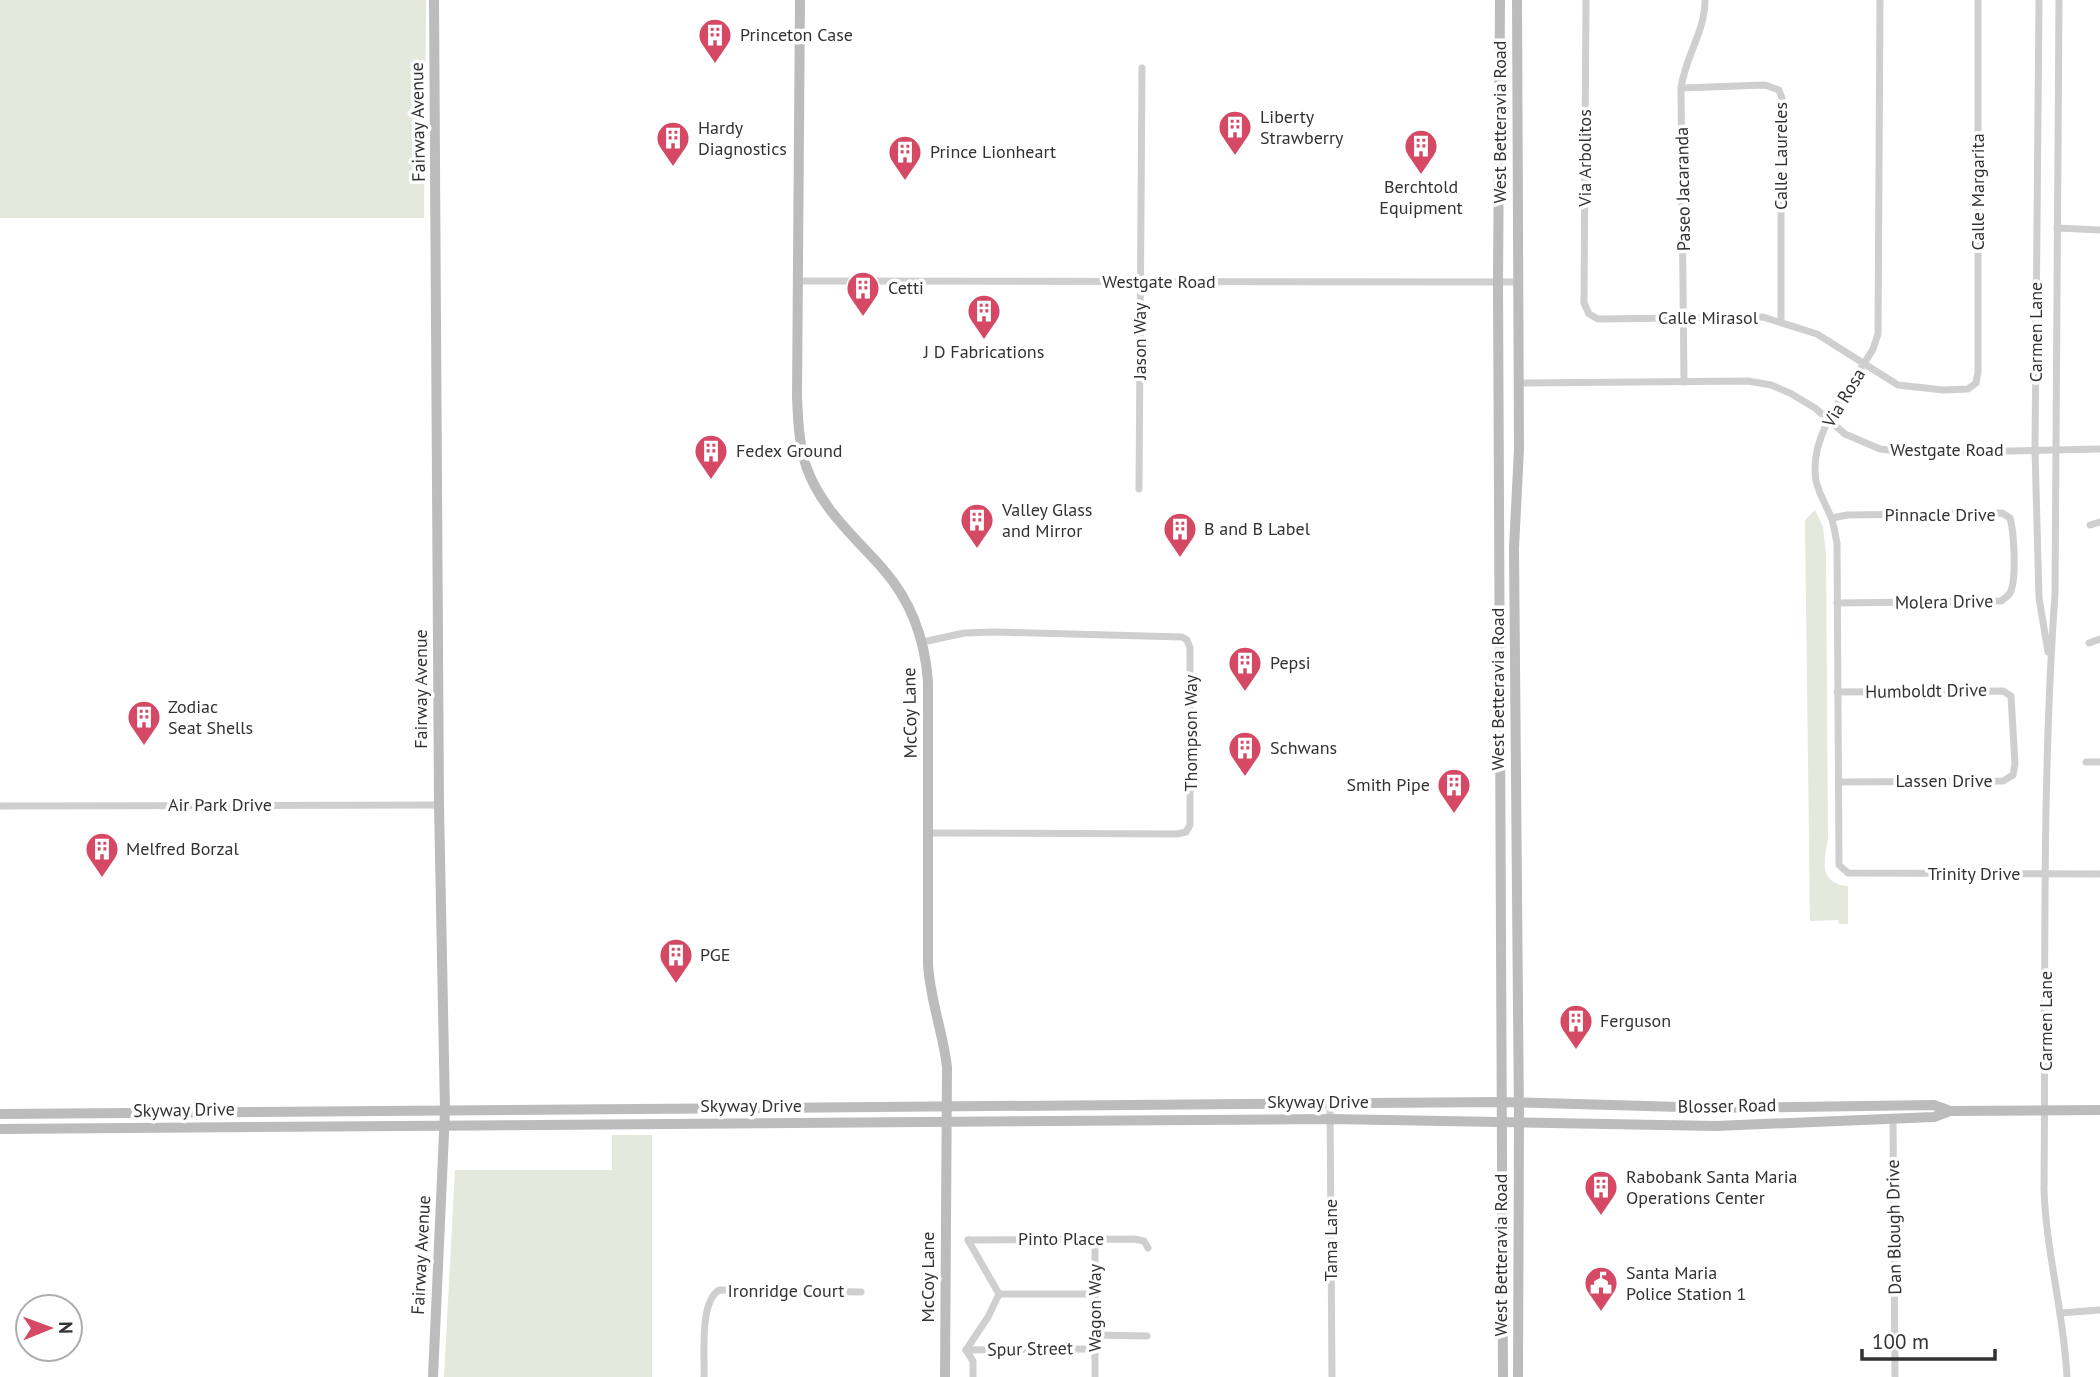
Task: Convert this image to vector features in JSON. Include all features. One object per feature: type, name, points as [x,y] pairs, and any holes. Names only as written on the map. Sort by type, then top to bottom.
[{"type":"street","name":"Fairway Avenue","points":[[433,1377],[445,1111],[439,805],[434,0]]},
{"type":"street","name":"McCoy Lane","points":[[800,0],[797,397],[801,441],[806,466],[828,509],[894,583],[910,607],[923,642],[928,682],[929,991],[944,1043],[948,1107],[945,1377]]},
{"type":"street","name":"West Betteravia Road","points":[[1500,0],[1498,282],[1503,1377]]},
{"type":"street","name":"West Betteravia Road","points":[[1517,0],[1519,449],[1514,548],[1519,1102],[1518,1377]]},
{"type":"street","name":"Via Arbolitos","points":[[1586,0],[1584,303],[1589,314]]},
{"type":"street","name":"Paseo Jacaranda","points":[[1684,382],[1681,88],[1684,68],[1705,15],[1705,0]]},
{"type":"street","name":"Via Rosa","points":[[1848,873],[1839,865],[1838,543],[1832,518],[1817,485],[1814,468],[1816,450],[1829,421],[1864,364],[1878,334],[1880,0]]},
{"type":"street","name":"Calle Margarita","points":[[1976,383],[1978,0]]},
{"type":"street","name":"Carmen Lane","points":[[2039,0],[2035,450],[2039,598],[2050,663]]},
{"type":"street","name":"Carmen Lane","points":[[2059,0],[2055,594],[2050,663],[2046,874],[2045,1224],[2060,1313],[2067,1377]]},
{"type":"street","name":"Jason Way","points":[[1139,489],[1142,68]]},
{"type":"street","name":"Calle Laureles","points":[[1681,88],[1765,85],[1779,90],[1784,104],[1781,321]]},
{"type":"street","points":[[2057,228],[2100,230]]},
{"type":"street","name":"Westgate Road","points":[[799,281],[1518,282]]},
{"type":"street","name":"Calle Mirasol","points":[[1589,314],[1598,319],[1763,317],[1817,334],[1898,385],[1917,389],[1968,389],[1976,383]]},
{"type":"street","name":"Westgate Road","points":[[1519,383],[1748,381],[1772,385],[1790,393],[1846,434],[1880,449],[1911,453],[2100,449]]},
{"type":"street","name":"Pinnacle Drive","points":[[1832,518],[1847,515],[2002,513],[2010,518],[2013,528],[2012,556]]},
{"type":"street","points":[[2091,525],[2100,523]]},
{"type":"street","name":"Molera Drive","points":[[1838,603],[2001,601],[2009,595],[2013,583],[2012,556]]},
{"type":"street","name":"Thompson Way","points":[[923,642],[964,633],[994,632],[1182,636],[1190,648],[1190,825],[1186,832],[928,833]]},
{"type":"street","points":[[2089,643],[2100,639]]},
{"type":"street","name":"Humboldt Drive","points":[[1837,692],[2003,691],[2011,696],[2013,740]]},
{"type":"street","name":"Lassen Drive","points":[[1839,782],[2003,781],[2013,775],[2013,740]]},
{"type":"street","points":[[2086,762],[2100,762]]},
{"type":"street","name":"Air Park Drive","points":[[0,806],[439,805]]},
{"type":"street","name":"Trinity Drive","points":[[1848,873],[2100,874]]},
{"type":"street","name":"Tama Lane","points":[[1330,1102],[1332,1377]]},
{"type":"street","name":"Blosser Road","points":[[1502,1102],[1716,1108],[1934,1105],[1950,1111]]},
{"type":"street","name":"Skyway Drive","points":[[0,1114],[1502,1102]]},
{"type":"street","name":"Blosser Road","points":[[1502,1121],[1716,1126],[1934,1116],[1950,1111],[2100,1110]]},
{"type":"street","name":"Dan Blough Drive","points":[[1893,1118],[1895,1377]]},
{"type":"street","name":"Skyway Drive","points":[[0,1129],[1331,1119],[1502,1121]]},
{"type":"street","name":"Wagon Way","points":[[1095,1239],[1095,1377]]},
{"type":"street","name":"Pinto Place","points":[[999,1294],[968,1240],[1140,1240],[1146,1243],[1147,1248]]},
{"type":"street","name":"Ironridge Court","points":[[704,1377],[706,1313],[713,1294],[719,1290],[861,1292]]},
{"type":"street","points":[[974,1377],[972,1361],[966,1350],[988,1317],[999,1294],[1095,1294]]},
{"type":"street","points":[[2060,1313],[2100,1310]]},
{"type":"street","name":"Spur Street","points":[[1095,1335],[1147,1336]]},
{"type":"street","name":"Spur Street","points":[[966,1350],[1094,1349]]},
{"type":"shaded area","points":[[0,0],[426,0],[424,218],[0,218]]},
{"type":"shaded area","points":[[1815,510],[1823,527],[1826,554],[1828,839],[1825,869],[1832,880],[1848,886],[1848,924],[1839,924],[1838,920],[1810,921],[1805,520]]},
{"type":"shaded area","points":[[612,1135],[652,1135],[652,1377],[444,1377],[455,1170],[612,1170]]},
{"type":"place","name":"Princeton Case","points":[[715,65]]},
{"type":"place","name":"Liberty Strawberry","points":[[1235,157]]},
{"type":"place","name":"Hardy Diagnostics","points":[[673,168]]},
{"type":"place","name":"Berchtold Equipment","points":[[1421,176]]},
{"type":"place","name":"Prince Lionheart","points":[[905,182]]},
{"type":"place","name":"Cetti","points":[[863,318]]},
{"type":"place","name":"J D Fabrications","points":[[984,341]]},
{"type":"place","name":"Fedex Ground","points":[[711,481]]},
{"type":"place","name":"Valley Glass and Mirror","points":[[977,550]]},
{"type":"place","name":"B and B Label","points":[[1180,559]]},
{"type":"place","name":"Pepsi","points":[[1245,693]]},
{"type":"place","name":"Zodiac Seat Shells","points":[[144,747]]},
{"type":"place","name":"Schwans","points":[[1245,778]]},
{"type":"place","name":"Smith Pipe","points":[[1454,815]]},
{"type":"place","name":"Melfred Borzal","points":[[102,879]]},
{"type":"place","name":"PGE","points":[[676,985]]},
{"type":"place","name":"Ferguson","points":[[1576,1051]]},
{"type":"place","name":"Rabobank Santa Maria Operations Center","points":[[1601,1217]]},
{"type":"place","name":"Santa Maria Police Station 1","points":[[1601,1313]]}]
